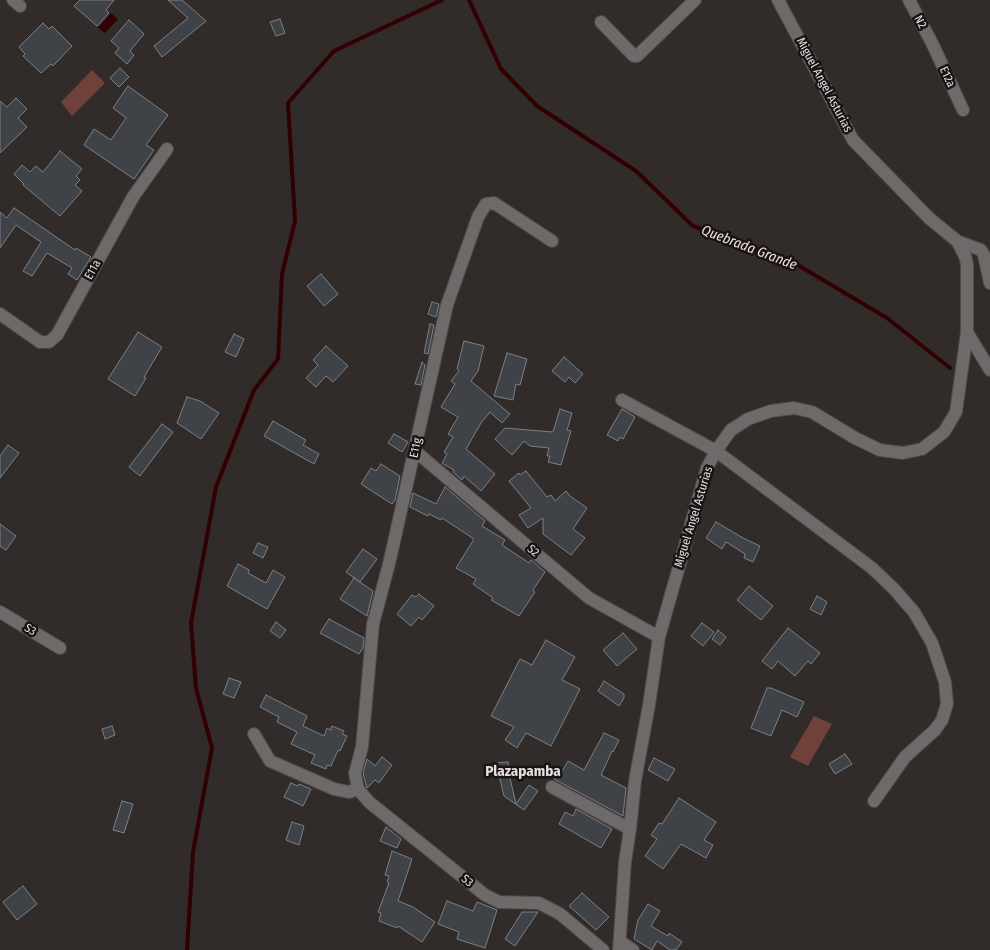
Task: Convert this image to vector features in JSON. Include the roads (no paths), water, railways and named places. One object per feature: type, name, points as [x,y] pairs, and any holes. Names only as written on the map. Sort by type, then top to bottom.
[{"type":"street","points":[[601,22],[634,56],[637,56],[695,0]]},
{"type":"street","name":"Miguel Angel Asturias","points":[[620,946],[625,862],[635,781],[659,638],[707,468],[716,451],[731,430],[748,419],[771,411],[794,408],[812,412],[855,438],[880,450],[903,453],[922,449],[944,432],[956,412],[966,332],[967,264],[965,256],[957,241],[929,218],[853,140],[778,0]]},
{"type":"street","name":"N2","points":[[909,0],[932,43]]},
{"type":"street","name":"E12a","points":[[932,43],[963,110]]},
{"type":"street","name":"E11a","points":[[0,314],[40,342],[49,342],[57,336],[133,197],[167,149]]},
{"type":"street","name":"E11g","points":[[358,789],[355,773],[362,747],[373,624],[389,564],[447,305],[482,210],[486,204],[494,203],[552,242]]},
{"type":"street","points":[[957,241],[981,250],[984,255],[990,283]]},
{"type":"street","points":[[966,332],[990,370]]},
{"type":"street","points":[[622,400],[716,451],[872,568],[914,612],[932,643],[945,682],[946,704],[942,720],[935,730],[905,757],[874,802]]},
{"type":"street","name":"S2","points":[[415,451],[589,598],[659,638]]},
{"type":"street","name":"S3","points":[[0,612],[60,648]]},
{"type":"street","points":[[254,734],[270,761],[334,788],[349,792],[358,789]]},
{"type":"street","points":[[552,787],[630,829]]},
{"type":"street","name":"S3","points":[[358,789],[369,802],[485,895],[499,902],[539,903],[560,914],[604,950]]},
{"type":"street","points":[[620,946],[632,950]]},
{"type":"waterway","points":[[187,950],[193,852],[212,748],[196,688],[191,623],[216,487],[254,390],[278,359],[282,274],[295,221],[288,103],[334,51],[442,0]]},
{"type":"waterway","name":"Quebrada Grande","points":[[469,0],[501,69],[537,106],[636,171],[693,226],[796,264],[887,318],[950,368]]},
{"type":"district","name":"Plazapamba","points":[[523,772]]}]
